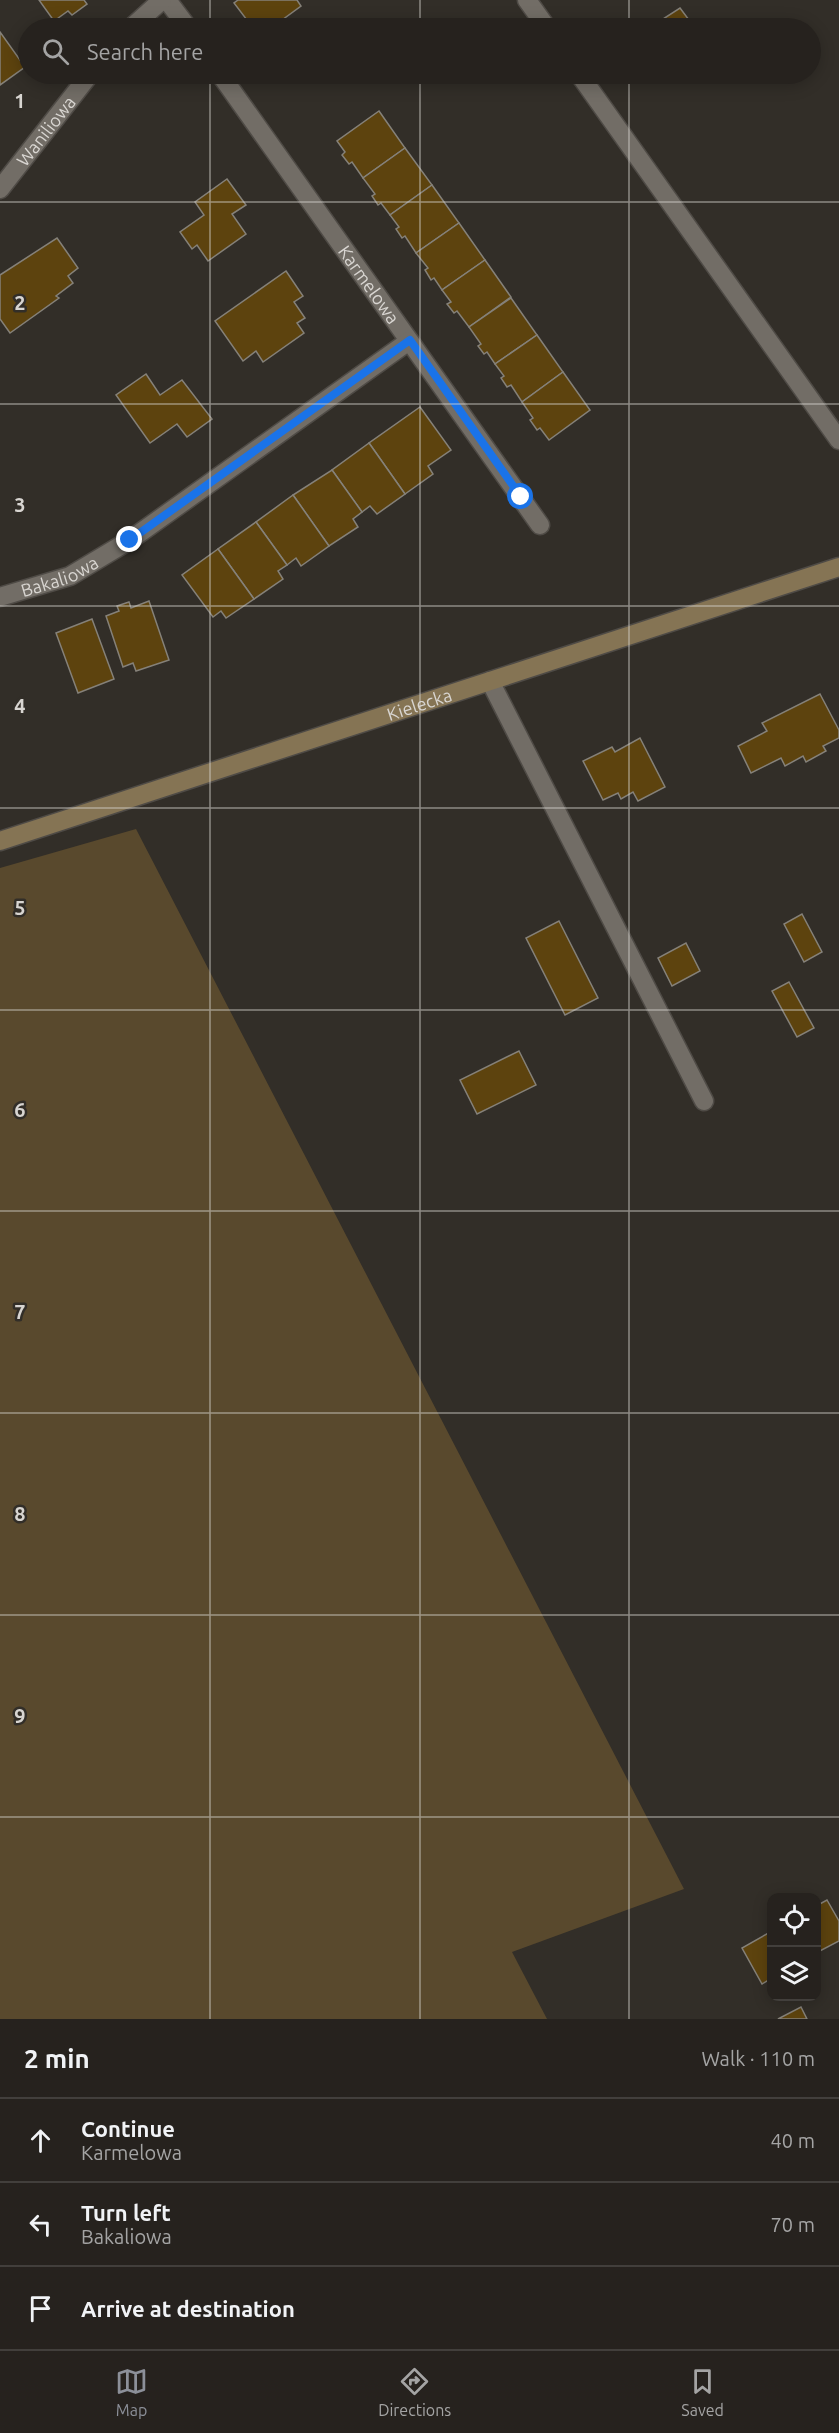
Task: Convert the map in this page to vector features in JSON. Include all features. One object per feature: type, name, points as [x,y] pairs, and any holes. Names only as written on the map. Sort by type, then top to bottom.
[{"type":"street","points":[[142,18],[162,0]]},
{"type":"street","points":[[167,0],[180,18]]},
{"type":"street","points":[[527,0],[540,18]]},
{"type":"street","name":"Waniliowa","points":[[0,189],[82,84]]},
{"type":"street","name":"Karmelowa","points":[[227,84],[540,525]]},
{"type":"street","points":[[586,84],[839,440]]},
{"type":"street","name":"Bakaliowa","points":[[0,597],[70,576],[130,540],[410,340]]},
{"type":"street","name":"Kielecka","points":[[0,842],[839,567]]},
{"type":"street","points":[[490,681],[704,1101]]},
{"type":"shaded area","points":[[136,829],[684,1889],[512,1952],[547,2019],[0,2019],[0,868]]},
{"type":"building","points":[[39,0],[84,0],[87,4],[72,15],[68,11],[58,18],[52,18]]},
{"type":"building","points":[[238,0],[297,0],[301,6],[285,18],[245,18],[234,3]]},
{"type":"building","points":[[680,8],[688,18],[664,18]]},
{"type":"building","points":[[0,32],[18,57],[18,72],[0,85]]},
{"type":"building","points":[[379,111],[405,148],[363,178],[352,162],[349,164],[342,155],[345,152],[337,141]]},
{"type":"building","points":[[405,148],[432,185],[390,215],[381,203],[378,205],[372,196],[375,194],[363,178]]},
{"type":"building","points":[[227,179],[246,205],[232,214],[246,234],[208,261],[197,245],[192,249],[180,232],[204,215],[195,202]]},
{"type":"building","points":[[432,185],[459,223],[416,253],[405,236],[402,238],[396,229],[399,227],[390,215]]},
{"type":"building","points":[[459,223],[485,260],[442,290],[434,278],[431,280],[425,270],[428,268],[416,253]]},
{"type":"building","points":[[57,238],[78,268],[68,276],[73,283],[56,296],[59,298],[10,333],[0,319],[0,275]]},
{"type":"building","points":[[485,260],[511,297],[469,327],[457,311],[454,313],[447,304],[451,302],[442,290]]},
{"type":"building","points":[[286,271],[303,296],[294,302],[305,318],[297,323],[304,333],[263,362],[256,351],[243,361],[215,321]]},
{"type":"building","points":[[511,298],[537,335],[495,364],[487,352],[484,354],[478,346],[481,344],[469,327]]},
{"type":"building","points":[[537,335],[563,372],[522,402],[511,385],[507,387],[501,378],[504,376],[495,364]]},
{"type":"building","points":[[563,372],[590,410],[549,440],[540,428],[537,430],[530,420],[533,418],[522,402]]},
{"type":"building","points":[[146,374],[160,395],[182,380],[212,419],[187,437],[177,424],[150,443],[116,395]]},
{"type":"building","points":[[420,407],[451,450],[428,466],[433,474],[405,494],[369,443]]},
{"type":"building","points":[[369,443],[405,494],[377,514],[370,506],[362,512],[332,470]]},
{"type":"building","points":[[332,470],[362,512],[353,519],[358,527],[329,546],[293,495]]},
{"type":"building","points":[[293,495],[329,546],[301,566],[296,558],[287,565],[256,522]]},
{"type":"building","points":[[256,522],[287,565],[278,571],[283,579],[254,599],[218,549]]},
{"type":"building","points":[[218,549],[254,599],[226,618],[221,611],[213,617],[182,575]]},
{"type":"building","points":[[149,601],[169,660],[136,671],[133,663],[123,667],[106,616],[119,611],[117,606],[129,602],[131,608]]},
{"type":"building","points":[[92,619],[114,679],[78,693],[56,633]]},
{"type":"building","points":[[820,694],[839,730],[839,738],[823,746],[826,751],[806,762],[803,756],[785,766],[781,758],[751,773],[738,746],[767,731],[762,723]]},
{"type":"building","points":[[640,738],[665,787],[638,801],[633,792],[621,799],[618,793],[603,800],[583,761],[612,747],[615,752]]},
{"type":"building","points":[[802,914],[822,952],[804,962],[784,924]]},
{"type":"building","points":[[559,921],[598,998],[565,1015],[526,938]]},
{"type":"building","points":[[686,943],[700,971],[672,986],[658,958]]},
{"type":"building","points":[[789,982],[814,1028],[797,1037],[772,991]]},
{"type":"building","points":[[519,1051],[536,1085],[477,1114],[460,1080]]},
{"type":"building","points":[[827,1900],[839,1921],[839,1941],[821,1950],[821,1947],[821,1903]]},
{"type":"building","points":[[767,1934],[767,1981],[762,1984],[742,1948]]},
{"type":"building","points":[[801,2007],[807,2019],[778,2019]]},
{"type":"route","points":[[130,540],[410,340],[521,497]]}]
